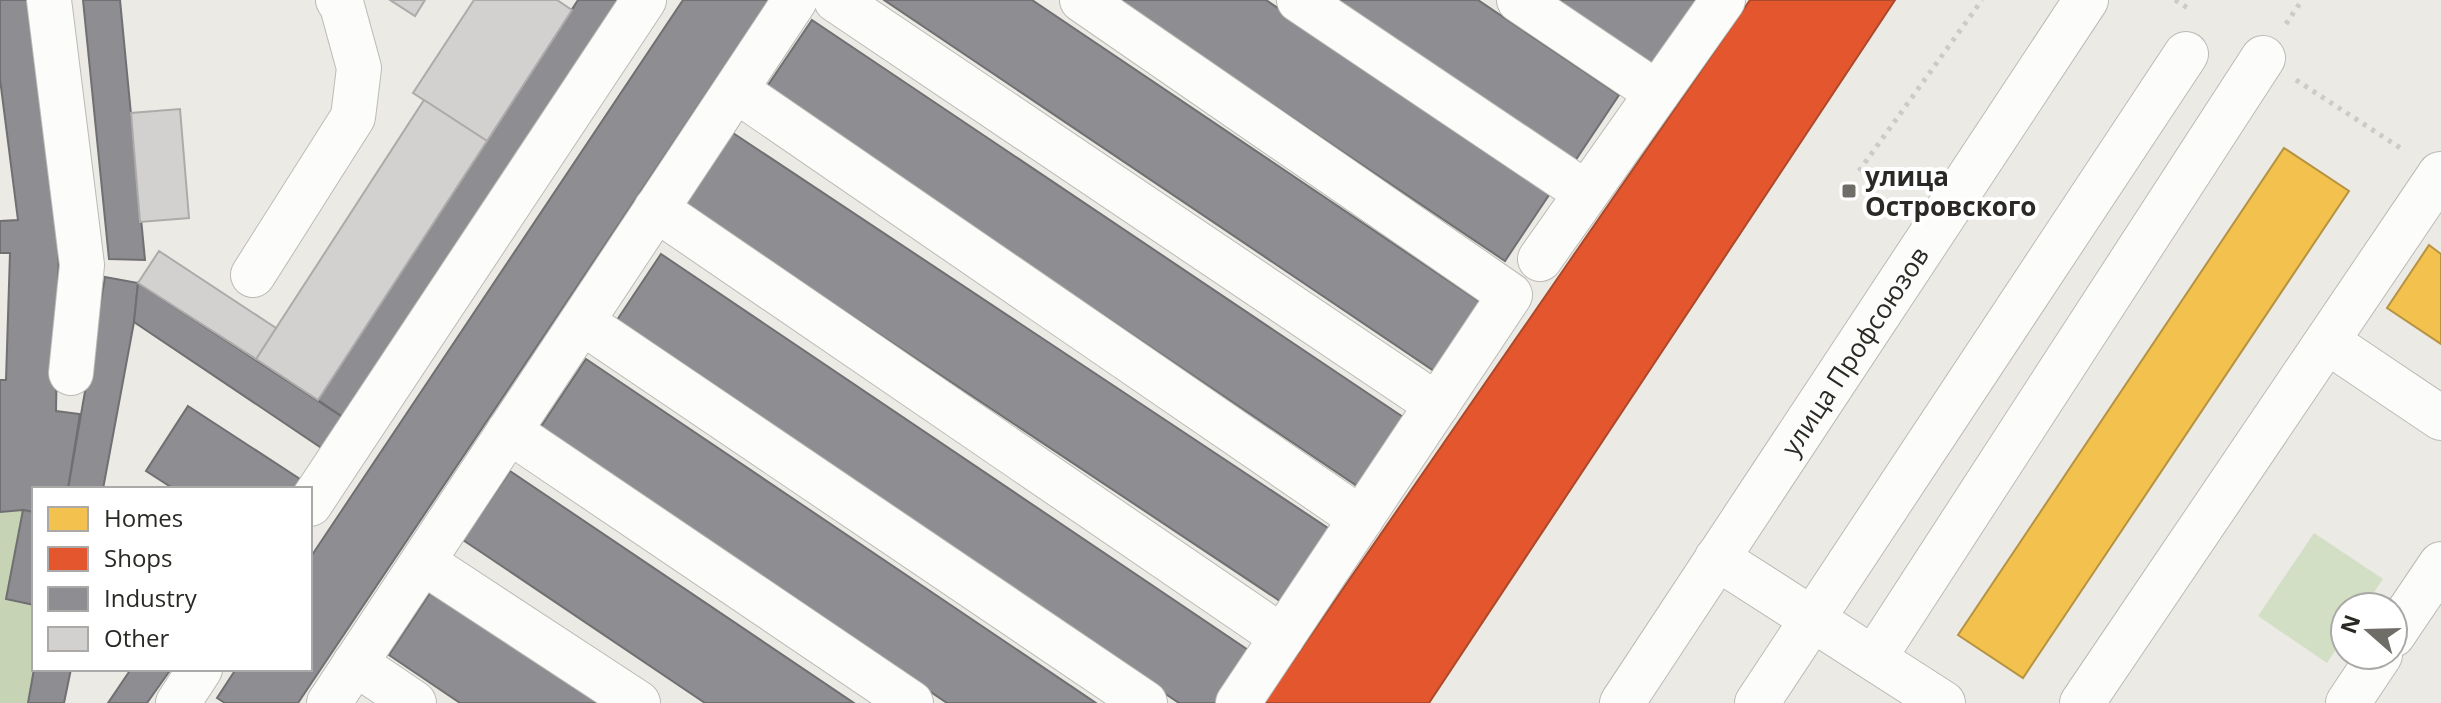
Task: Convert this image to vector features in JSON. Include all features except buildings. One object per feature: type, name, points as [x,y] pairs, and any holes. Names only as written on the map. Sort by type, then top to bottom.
[{"type":"main road","points":[[49,0],[82,265],[71,373]]},
{"type":"main road","points":[[253,275],[353,117],[359,68],[338,0]]},
{"type":"main road","points":[[312,501],[644,0]]},
{"type":"main road","points":[[329,703],[795,0]]},
{"type":"main road","points":[[836,0],[1437,405]]},
{"type":"main road","points":[[1082,0],[1510,295],[1238,703]]},
{"type":"main road","points":[[1299,0],[1586,193]]},
{"type":"main road","points":[[1519,0],[1657,93]]},
{"type":"main road","points":[[1540,259],[1723,0]]},
{"type":"main road","name":"улица Профсоюзов","points":[[1622,703],[2086,0]]},
{"type":"main road","points":[[1757,703],[2193,35]]},
{"type":"main road","points":[[1874,658],[2263,58]]},
{"type":"main road","points":[[736,90],[1361,519]]},
{"type":"main road","points":[[2083,703],[2440,174]]},
{"type":"main road","points":[[656,209],[1282,637]]},
{"type":"main road","points":[[582,322],[1145,703]]},
{"type":"main road","points":[[2328,342],[2441,418]]},
{"type":"main road","points":[[509,431],[911,703]]},
{"type":"main road","points":[[1717,558],[1943,703]]},
{"type":"main road","points":[[423,562],[638,703]]},
{"type":"main road","points":[[2409,611],[2441,564]]},
{"type":"main road","points":[[355,663],[414,703]]},
{"type":"main road","points":[[2348,703],[2369,671]]},
{"type":"path","points":[[1859,171],[1982,0]]},
{"type":"path","points":[[2175,0],[2193,35]]},
{"type":"path","points":[[2263,58],[2440,174]]},
{"type":"green space","points":[[23,510],[6,599],[32,605],[34,671],[28,703],[0,703],[0,512]]},
{"type":"green space","points":[[2314,533],[2383,579],[2375,591],[2329,591],[2327,663],[2258,616]]},
{"type":"place","name":"улица Островского","points":[[1849,191]]}]
